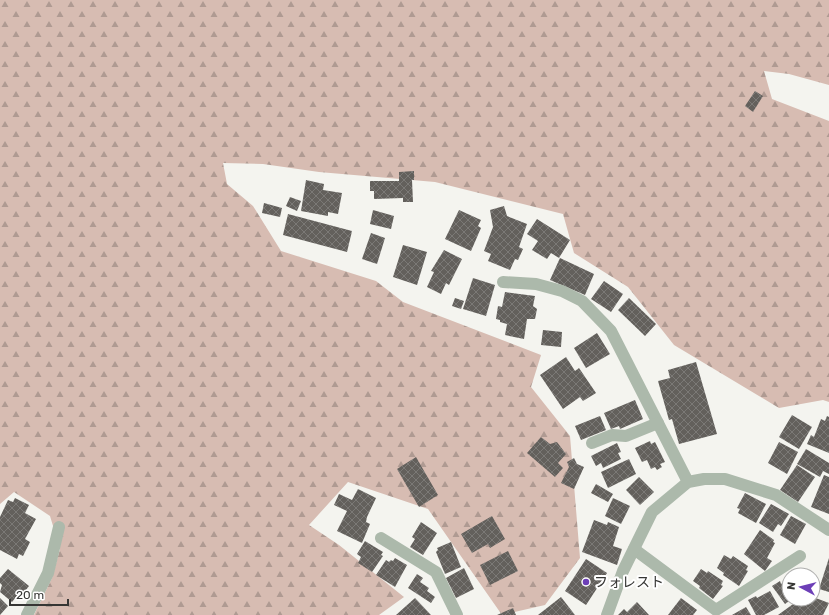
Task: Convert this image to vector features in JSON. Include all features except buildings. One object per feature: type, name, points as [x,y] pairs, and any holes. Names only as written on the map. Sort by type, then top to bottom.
[{"type":"street","points":[[503,282],[536,284],[562,291],[582,301],[611,331],[688,482]]},
{"type":"street","points":[[592,444],[612,435],[626,436],[658,423]]},
{"type":"street","points":[[607,615],[623,571],[652,512],[688,482],[704,479],[725,479],[776,495],[829,530]]},
{"type":"street","points":[[27,615],[48,573],[59,527]]},
{"type":"street","points":[[381,538],[436,572],[457,615]]},
{"type":"street","points":[[634,550],[716,610],[800,556]]},
{"type":"green space","points":[[0,0],[829,0],[829,85],[789,74],[764,71],[772,99],[829,121],[829,402],[823,400],[779,408],[674,345],[628,287],[574,253],[563,214],[435,182],[319,172],[263,164],[223,163],[227,184],[253,206],[281,251],[376,281],[403,302],[541,355],[531,387],[570,436],[580,558],[545,605],[502,615],[428,509],[348,482],[309,525],[339,545],[404,597],[379,615],[34,615],[52,578],[60,549],[50,516],[14,492],[0,504]]},
{"type":"place","name":"フォレスト","points":[[586,582]]}]
